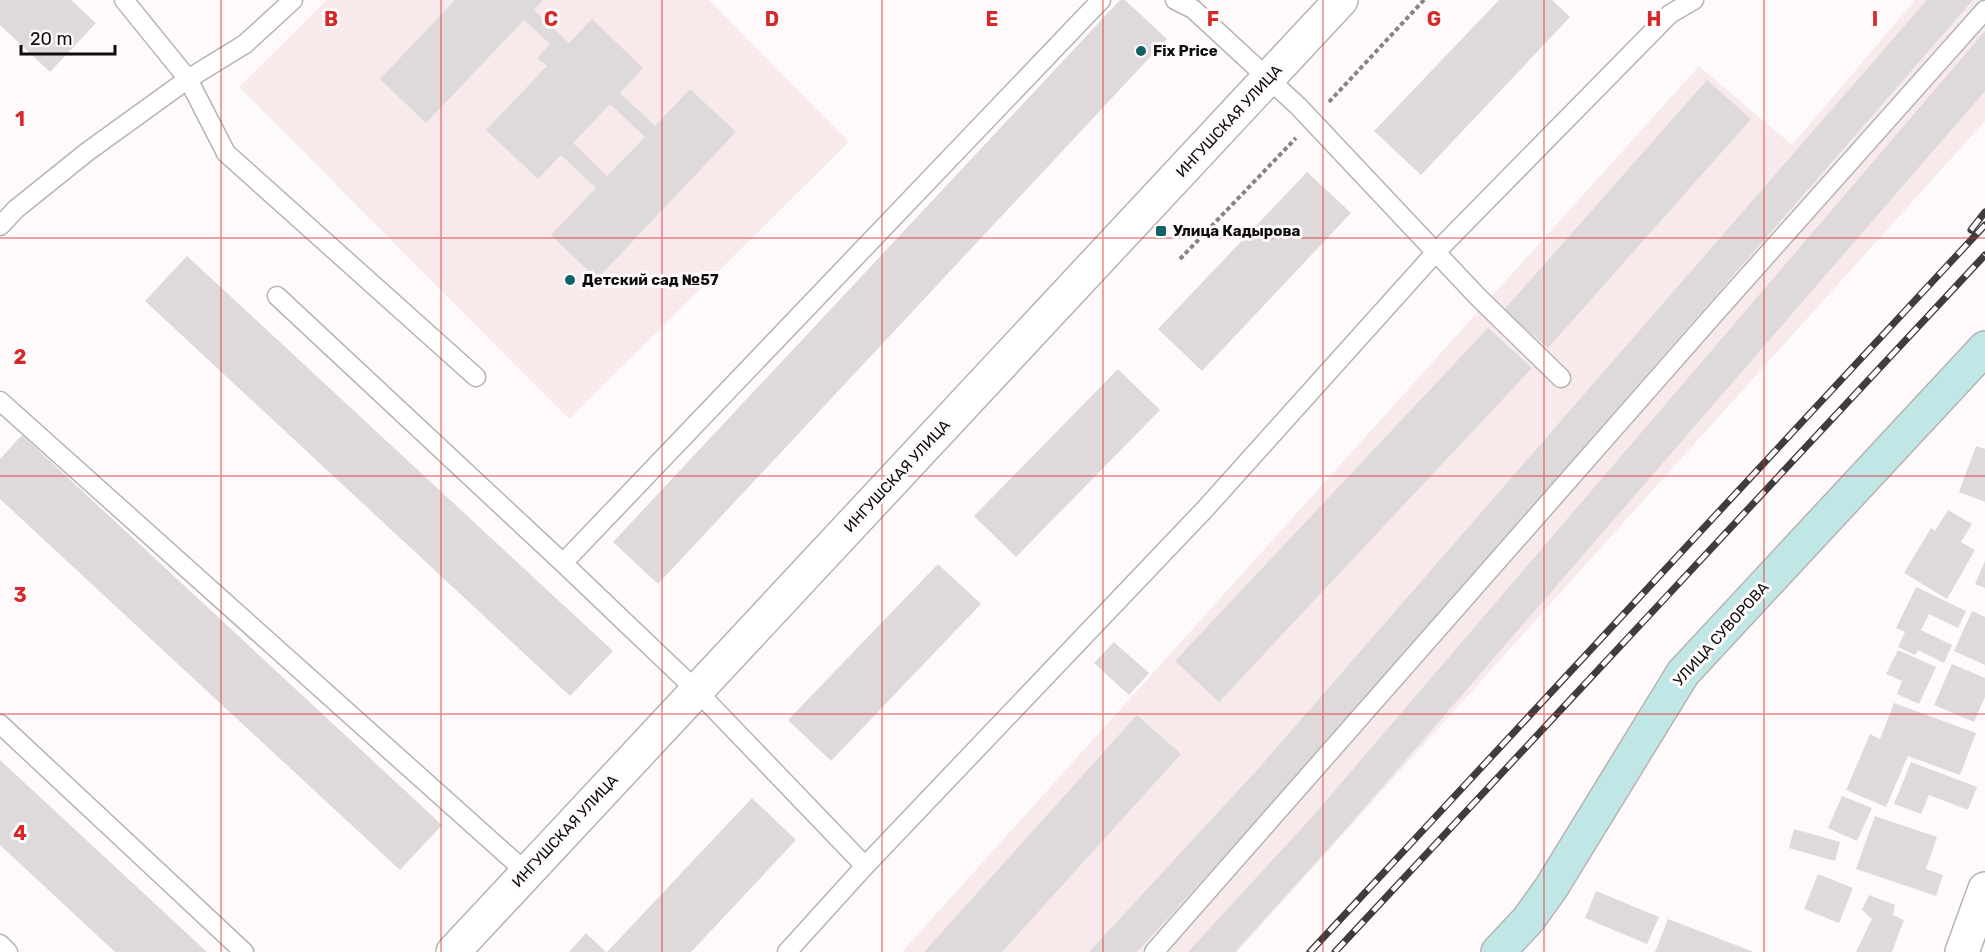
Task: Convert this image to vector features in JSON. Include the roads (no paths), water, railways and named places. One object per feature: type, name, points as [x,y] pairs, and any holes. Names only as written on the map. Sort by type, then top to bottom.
[{"type":"main road","name":"УЛИЦА СУВОРОВА","points":[[1498,952],[1528,920],[1551,888],[1683,673],[1985,348]]},
{"type":"street","name":"ИНГУШСКАЯ УЛИЦА","points":[[453,952],[1341,0]]},
{"type":"street","points":[[1962,952],[1985,889]]},
{"type":"lane","points":[[124,0],[188,79],[226,153],[476,377]]},
{"type":"lane","points":[[0,226],[16,209],[87,152],[188,79],[245,44],[293,0]]},
{"type":"lane","points":[[563,563],[1101,0]]},
{"type":"lane","points":[[1175,0],[1193,9],[1298,106],[1436,252],[1561,378]]},
{"type":"lane","points":[[787,952],[865,866],[1206,507],[1436,252],[1670,14],[1694,0]]},
{"type":"lane","points":[[1154,952],[1701,329],[1985,10]]},
{"type":"lane","points":[[277,296],[696,690],[865,866]]},
{"type":"lane","points":[[0,401],[527,873]]},
{"type":"lane","points":[[0,724],[244,952]]},
{"type":"lane","points":[[0,944],[8,952]]},
{"type":"railway","points":[[1971,230],[1985,212]]},
{"type":"railway","points":[[1310,952],[1985,225]]},
{"type":"railway","points":[[1335,952],[1985,255]]},
{"type":"place","name":"Fix Price","points":[[1141,51]]},
{"type":"place","name":"Улица Кадырова","points":[[1161,231]]},
{"type":"place","name":"Детский сад №57","points":[[570,280]]}]
